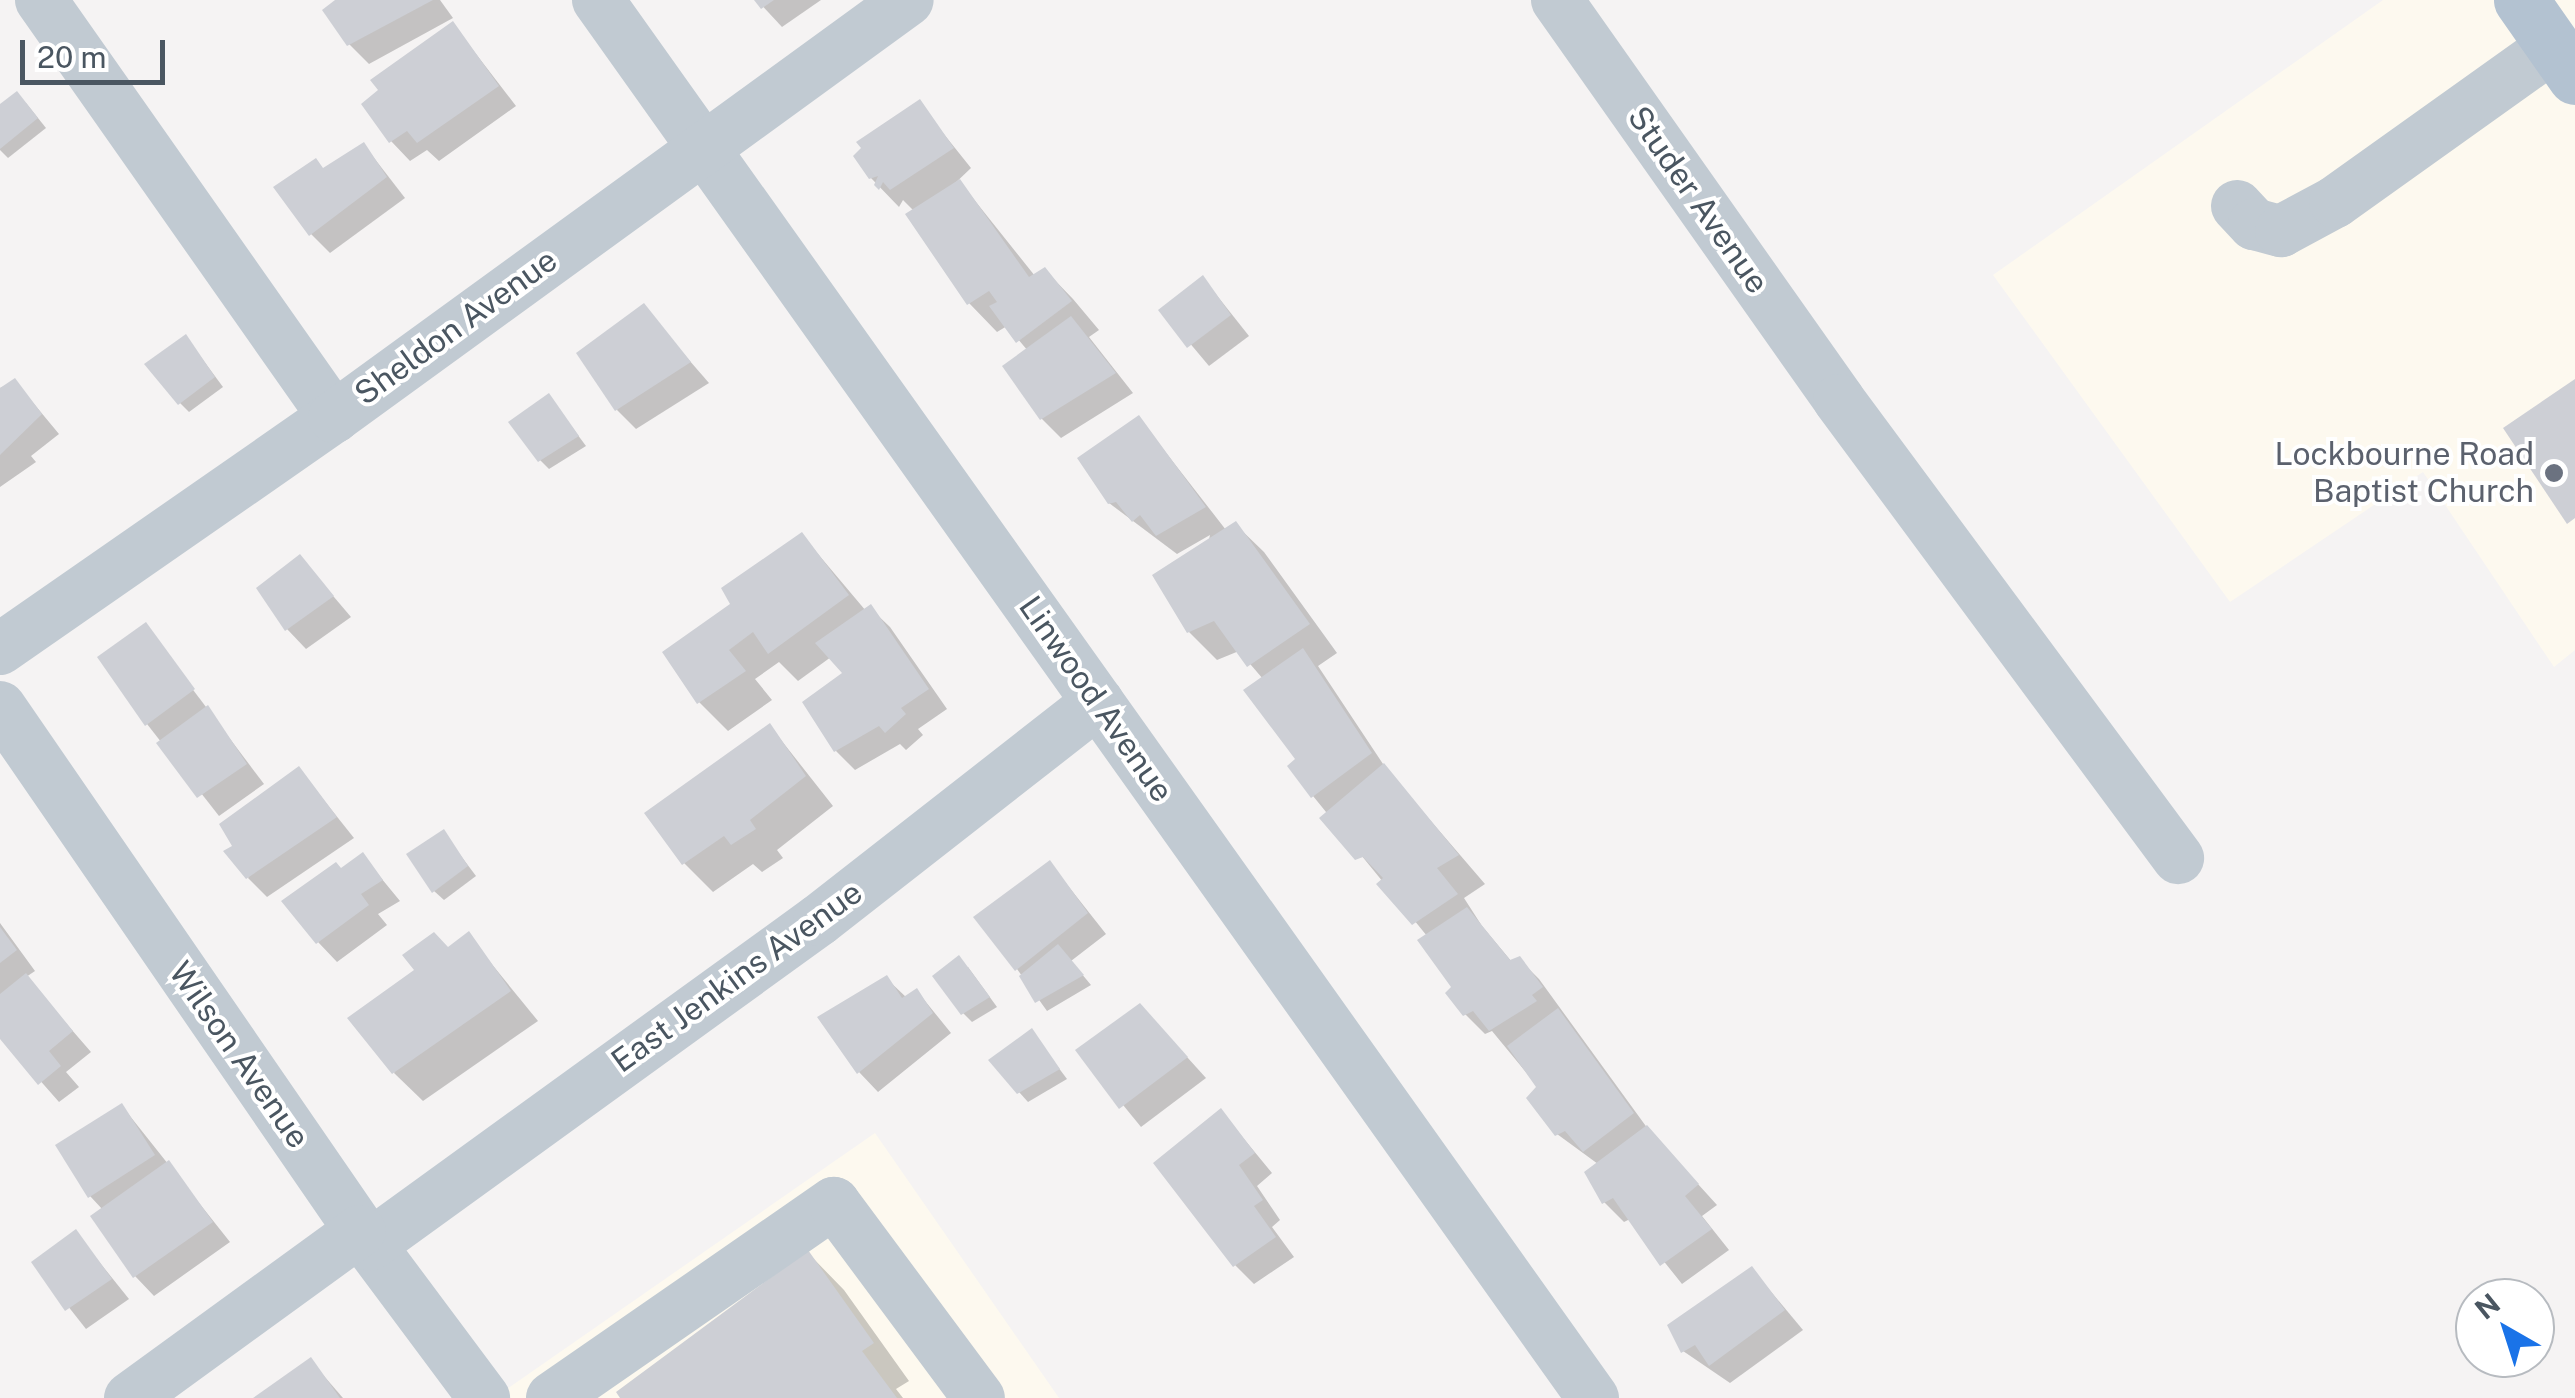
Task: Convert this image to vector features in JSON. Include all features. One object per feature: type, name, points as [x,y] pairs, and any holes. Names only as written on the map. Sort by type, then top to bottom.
[{"type":"main road","points":[[2521,0],[2564,61]]},
{"type":"street","points":[[41,0],[334,417]]},
{"type":"street","name":"Linwood Avenue","points":[[598,0],[1593,1398]]},
{"type":"street","name":"Sheldon Avenue","points":[[0,649],[334,417],[908,0]]},
{"type":"street","name":"Studer Avenue","points":[[1557,0],[1839,400],[2178,858]]},
{"type":"street","points":[[2237,206],[2254,224],[2281,231],[2564,61]]},
{"type":"street","name":"East Jenkins Avenue","points":[[130,1398],[819,920],[1098,702]]},
{"type":"street","name":"Wilson Avenue","points":[[0,707],[365,1238],[484,1398]]},
{"type":"street","points":[[552,1398],[834,1203],[979,1398]]},
{"type":"shaded area","points":[[2383,0],[2575,0],[2575,650],[2554,667],[2423,472],[2230,602],[1993,275]]},
{"type":"shaded area","points":[[875,1133],[1059,1398],[494,1398]]},
{"type":"building","points":[[335,0],[433,0],[347,46],[322,10]]},
{"type":"building","points":[[754,0],[774,0],[761,9]]},
{"type":"building","points":[[453,21],[499,86],[417,143],[407,131],[389,143],[361,104],[378,90],[370,80]]},
{"type":"building","points":[[17,91],[38,118],[0,149],[0,104]]},
{"type":"building","points":[[920,99],[954,148],[890,190],[883,182],[879,190],[874,185],[878,176],[869,179],[853,156],[861,148],[856,142]]},
{"type":"building","points":[[364,142],[387,177],[309,236],[273,187],[316,158],[323,168]]},
{"type":"building","points":[[960,179],[1029,277],[1045,267],[1072,301],[1016,343],[989,306],[997,302],[989,291],[967,305],[905,214]]},
{"type":"building","points":[[1203,275],[1231,315],[1187,348],[1158,310]]},
{"type":"building","points":[[644,303],[691,362],[615,411],[576,353]]},
{"type":"building","points":[[1071,316],[1116,373],[1040,420],[1002,366]]},
{"type":"building","points":[[186,334],[215,377],[178,405],[144,364]]},
{"type":"building","points":[[15,378],[42,414],[0,455],[0,388]]},
{"type":"building","name":"Lockbourne Road Baptist Church","points":[[2575,379],[2575,518],[2567,524],[2503,428]]},
{"type":"building","points":[[549,393],[579,436],[538,462],[508,422]]},
{"type":"building","points":[[1139,415],[1206,507],[1156,536],[1140,515],[1132,522],[1116,502],[1108,504],[1077,458]]},
{"type":"building","points":[[1236,521],[1310,624],[1247,667],[1214,621],[1187,633],[1152,575]]},
{"type":"building","points":[[802,532],[849,595],[768,654],[753,632],[729,650],[746,671],[697,704],[662,652],[730,604],[721,588]]},
{"type":"building","points":[[300,554],[334,596],[285,631],[256,588]]},
{"type":"building","points":[[871,604],[929,689],[901,708],[906,714],[885,733],[879,726],[834,752],[802,702],[842,673],[815,643]]},
{"type":"building","points":[[146,622],[195,689],[145,726],[97,657]]},
{"type":"building","points":[[1303,648],[1372,753],[1311,798],[1287,766],[1295,759],[1243,690]]},
{"type":"building","points":[[208,705],[247,764],[197,798],[156,743]]},
{"type":"building","points":[[770,723],[806,776],[750,820],[756,829],[731,845],[724,836],[682,865],[644,813]]},
{"type":"building","points":[[1384,763],[1459,855],[1437,868],[1458,894],[1412,925],[1376,884],[1383,878],[1363,857],[1355,860],[1319,818]]},
{"type":"building","points":[[299,766],[337,817],[246,879],[223,851],[232,846],[219,824]]},
{"type":"building","points":[[444,829],[468,866],[432,893],[406,854]]},
{"type":"building","points":[[363,852],[383,880],[361,894],[369,905],[316,944],[281,901],[336,862],[341,868]]},
{"type":"building","points":[[1050,860],[1088,913],[1015,971],[973,917]]},
{"type":"building","points":[[1467,907],[1510,960],[1520,956],[1543,987],[1532,995],[1537,1001],[1489,1031],[1473,1011],[1463,1016],[1445,993],[1451,987],[1417,940]]},
{"type":"building","points":[[0,927],[17,950],[0,963]]},
{"type":"building","points":[[469,931],[511,991],[392,1074],[347,1018],[414,970],[402,955],[434,932],[448,947]]},
{"type":"building","points":[[1058,944],[1084,975],[1035,1003],[1019,976]]},
{"type":"building","points":[[959,955],[990,997],[961,1015],[932,976]]},
{"type":"building","points":[[26,973],[73,1031],[49,1051],[61,1066],[38,1085],[0,1039],[0,994]]},
{"type":"building","points":[[887,975],[902,998],[917,988],[933,1013],[857,1074],[817,1017]]},
{"type":"building","points":[[1140,1003],[1188,1057],[1119,1109],[1075,1050]]},
{"type":"building","points":[[1558,1008],[1634,1113],[1583,1152],[1565,1131],[1555,1136],[1526,1098],[1536,1087],[1507,1046]]},
{"type":"building","points":[[1032,1028],[1060,1069],[1017,1094],[988,1060]]},
{"type":"building","points":[[122,1103],[155,1155],[88,1198],[55,1145]]},
{"type":"building","points":[[1221,1108],[1255,1153],[1239,1165],[1263,1200],[1254,1206],[1276,1237],[1233,1267],[1153,1163]]},
{"type":"building","points":[[1647,1125],[1699,1184],[1685,1196],[1712,1229],[1660,1266],[1613,1198],[1602,1204],[1584,1172]]},
{"type":"building","points":[[169,1160],[213,1222],[133,1278],[90,1216]]},
{"type":"building","points":[[76,1229],[112,1279],[65,1311],[31,1262]]},
{"type":"building","points":[[808,1250],[874,1343],[862,1351],[897,1398],[620,1398],[616,1392]]},
{"type":"building","points":[[1752,1266],[1785,1310],[1709,1366],[1695,1345],[1681,1353],[1667,1325]]},
{"type":"building","points":[[311,1357],[340,1398],[253,1398]]},
{"type":"place","name":"Lockbourne Road Baptist Church","points":[[2554,473]]}]
